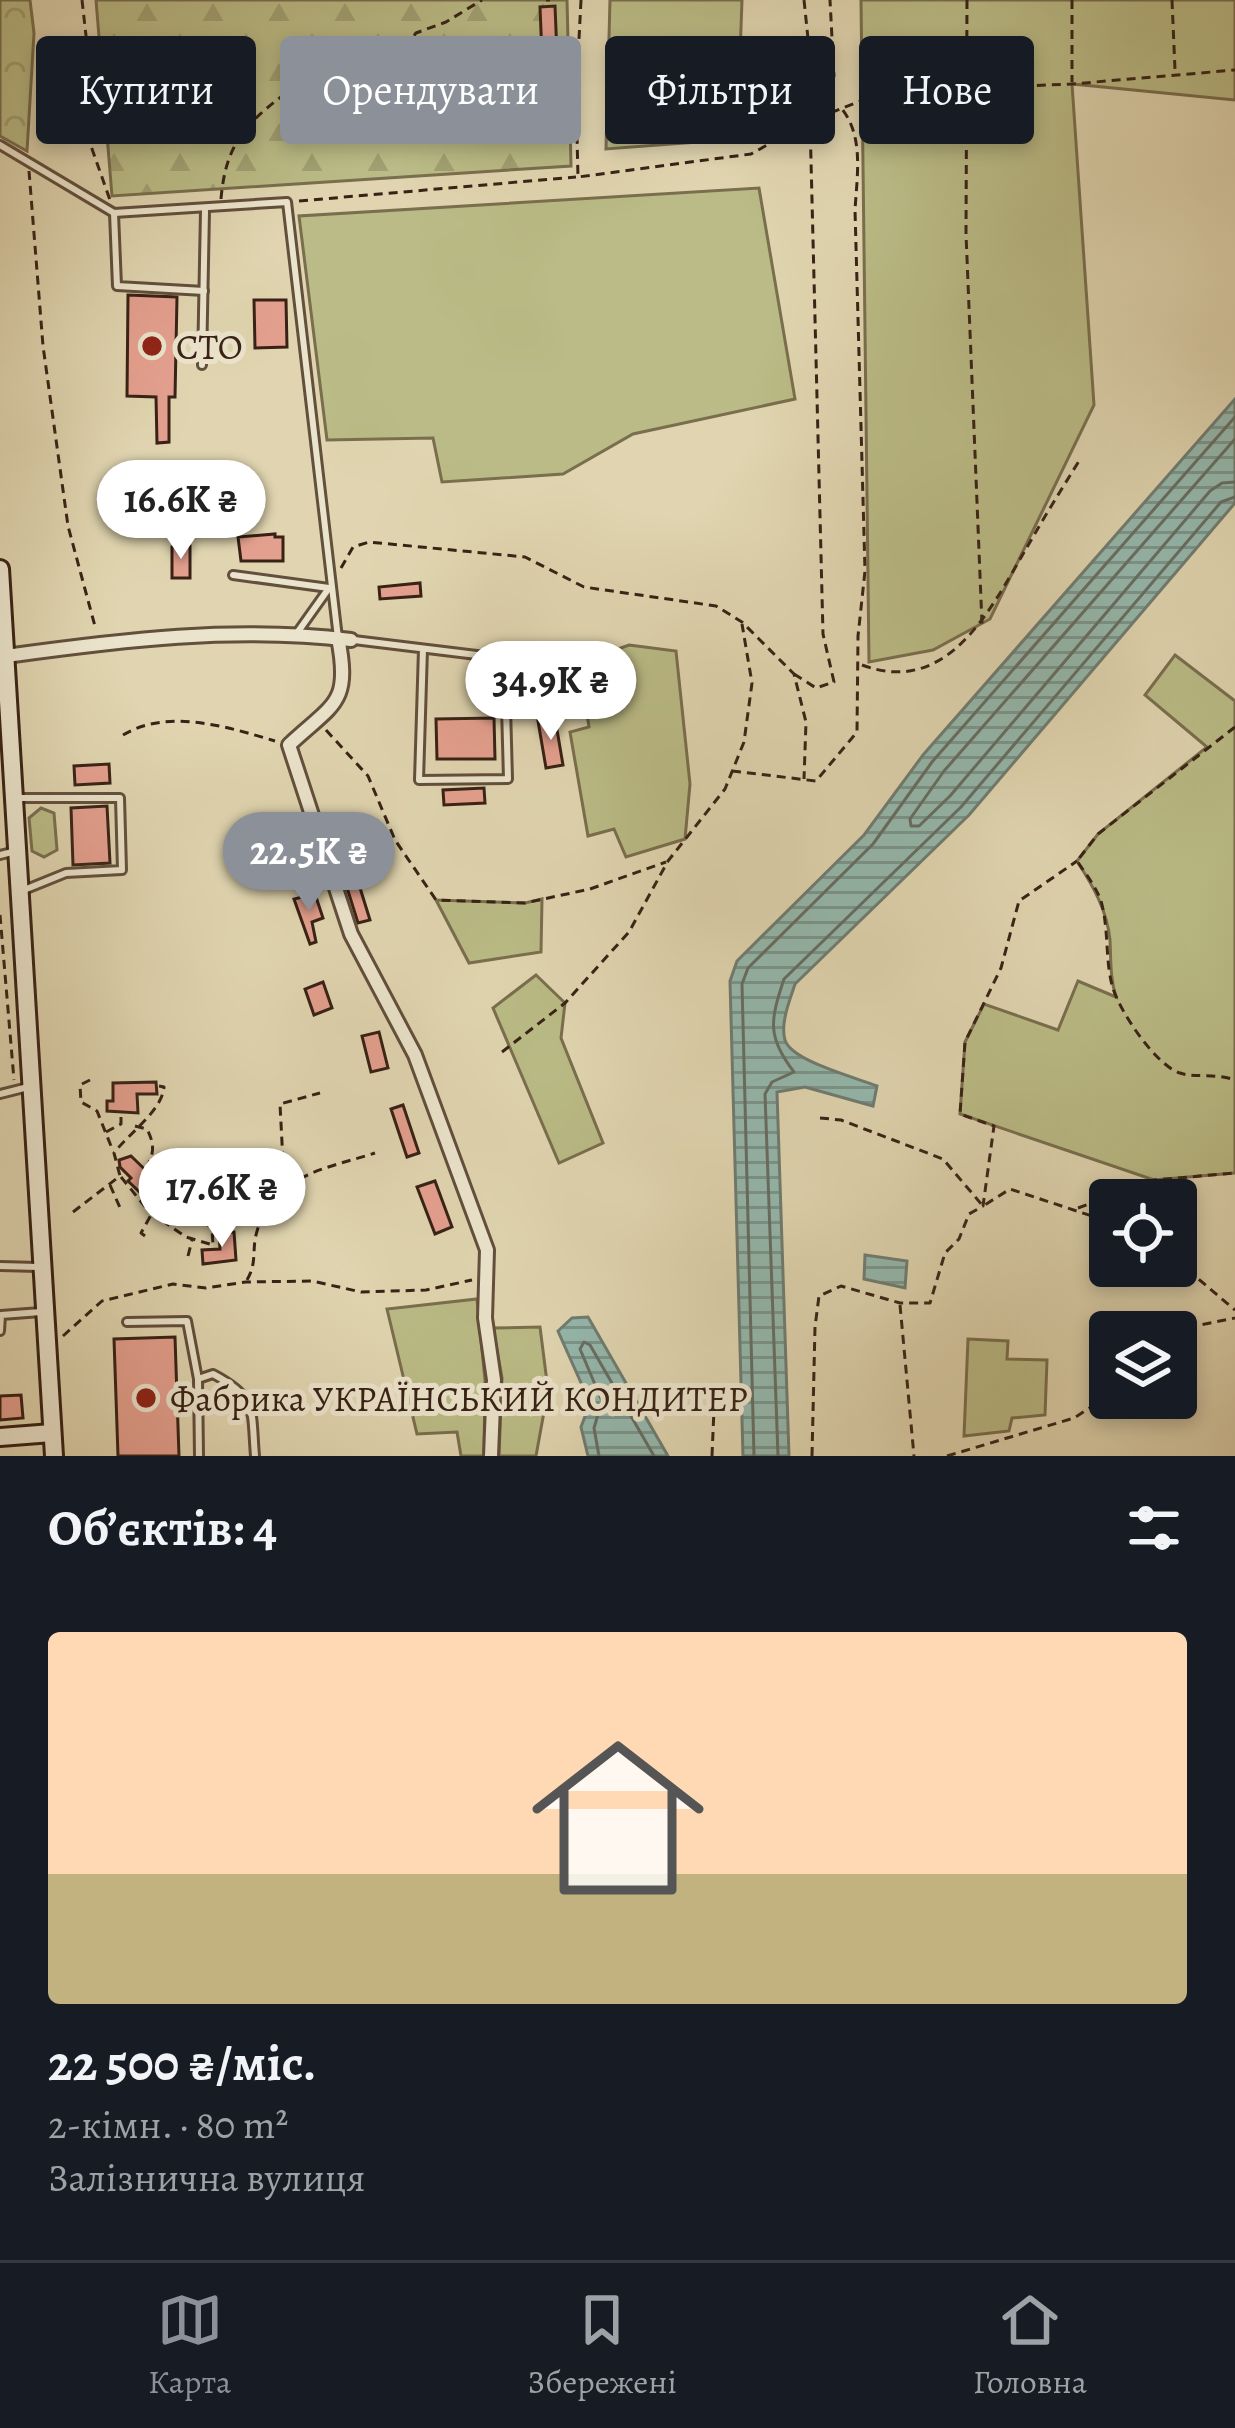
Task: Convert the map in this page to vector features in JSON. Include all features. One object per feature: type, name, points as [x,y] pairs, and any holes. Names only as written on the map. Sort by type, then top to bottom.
[{"type":"main road","points":[[0,569],[54,1456]]},
{"type":"main road","points":[[0,1437],[52,1433]]},
{"type":"street","points":[[6,656],[179,634],[297,633],[344,639],[345,676],[337,700],[289,745],[351,934],[416,1055],[487,1250],[485,1318],[494,1380],[491,1456]]},
{"type":"lane","points":[[0,146],[114,213],[205,211],[287,202],[311,384],[329,588],[344,639],[494,657],[505,671],[508,779],[419,780],[423,649]]},
{"type":"lane","points":[[202,365],[205,211]]},
{"type":"lane","points":[[114,213],[117,286],[204,291]]},
{"type":"lane","points":[[233,575],[329,588]]},
{"type":"lane","points":[[297,633],[329,588]]},
{"type":"lane","points":[[16,798],[120,798],[122,870],[66,873],[22,890]]},
{"type":"lane","points":[[0,855],[20,850]]},
{"type":"lane","points":[[0,1094],[32,1086]]},
{"type":"lane","points":[[0,1266],[42,1266]]},
{"type":"lane","points":[[0,1331],[1,1315],[45,1312]]},
{"type":"lane","points":[[127,1322],[187,1321],[198,1379],[200,1456]]},
{"type":"lane","points":[[198,1379],[213,1374],[240,1388],[251,1400],[255,1456]]},
{"type":"path","points":[[82,0],[91,80],[85,129],[114,213]]},
{"type":"path","points":[[220,208],[222,181],[244,127],[270,105],[297,85],[349,92],[378,82],[416,34],[482,0]]},
{"type":"path","points":[[578,177],[581,0]]},
{"type":"path","points":[[804,0],[808,36]]},
{"type":"path","points":[[830,0],[832,36]]},
{"type":"path","points":[[967,0],[968,36]]},
{"type":"path","points":[[1072,0],[1072,84]]},
{"type":"path","points":[[1172,0],[1175,73]]},
{"type":"path","points":[[1034,86],[1235,70]]},
{"type":"path","points":[[835,110],[859,101]]},
{"type":"path","points":[[733,771],[816,781],[857,732],[858,636],[865,571],[855,232],[858,159],[854,124],[841,107]]},
{"type":"path","points":[[287,202],[578,177],[751,154],[769,144]]},
{"type":"path","points":[[329,588],[353,547],[369,542],[525,557],[584,587],[716,606],[742,622],[794,674],[816,688],[833,682],[823,634],[811,144]]},
{"type":"path","points":[[968,144],[966,234],[982,624]]},
{"type":"path","points":[[28,160],[44,346],[68,526],[100,643]]},
{"type":"path","points":[[860,664],[887,675],[917,670],[952,651],[982,624],[1079,461]]},
{"type":"path","points":[[502,1052],[565,1003],[628,932],[668,861],[725,789],[744,742],[752,683],[742,622]]},
{"type":"path","points":[[794,674],[806,722],[804,781]]},
{"type":"path","points":[[316,719],[368,776],[395,840],[436,900],[525,903],[590,889],[668,861]]},
{"type":"path","points":[[124,735],[140,724],[160,720],[218,726],[289,745]]},
{"type":"path","points":[[982,1206],[994,1126],[960,1114],[965,1042],[1001,968],[1019,901],[1078,861],[1098,834],[1234,730]]},
{"type":"path","points":[[1078,861],[1099,895],[1117,999],[1151,1051],[1180,1073],[1215,1072],[1235,1079]]},
{"type":"path","points":[[90,1080],[80,1085],[81,1102],[98,1111],[126,1188],[153,1214],[213,1245],[208,1193]]},
{"type":"path","points":[[114,1153],[151,1116],[164,1096],[159,1086]]},
{"type":"path","points":[[246,1282],[256,1266],[256,1236],[277,1192],[284,1162],[280,1104],[320,1093]]},
{"type":"path","points":[[106,1132],[121,1124],[121,1112]]},
{"type":"path","points":[[151,1116],[161,1124]]},
{"type":"path","points":[[820,1118],[841,1120],[944,1159],[982,1206]]},
{"type":"path","points":[[136,1126],[147,1129],[153,1140],[147,1166],[162,1177],[163,1191],[170,1197]]},
{"type":"path","points":[[153,1154],[165,1162]]},
{"type":"path","points":[[277,1192],[308,1174],[375,1154]]},
{"type":"path","points":[[1076,1209],[1154,1180],[1235,1173]]},
{"type":"path","points":[[73,1212],[120,1176]]},
{"type":"path","points":[[110,1183],[122,1210]]},
{"type":"path","points":[[812,1456],[814,1327],[820,1296],[841,1286],[900,1304],[930,1303],[945,1253],[959,1239],[969,1214],[1010,1189],[1089,1214]]},
{"type":"path","points":[[145,1235],[142,1226],[153,1214]]},
{"type":"path","points":[[212,1229],[221,1230]]},
{"type":"path","points":[[188,1256],[192,1238]]},
{"type":"path","points":[[46,1347],[73,1330],[102,1301],[173,1284],[206,1288],[312,1281],[362,1292],[427,1291],[485,1275]]},
{"type":"path","points":[[1197,1278],[1235,1310]]},
{"type":"path","points":[[900,1304],[914,1456]]},
{"type":"path","points":[[1197,1326],[1235,1318]]},
{"type":"path","points":[[947,1456],[1074,1418],[1089,1408]]},
{"type":"path","points":[[712,1456],[714,1409]]},
{"type":"green space","points":[[0,0],[30,0],[34,33],[27,151],[0,136]]},
{"type":"green space","points":[[96,0],[567,0],[568,36],[280,36],[280,144],[570,144],[571,166],[112,196],[108,144],[256,144],[256,36],[99,36]]},
{"type":"green space","points":[[610,0],[742,0],[741,36],[609,36]]},
{"type":"green space","points":[[861,0],[1235,0],[1235,100],[1072,84],[1094,405],[990,619],[933,650],[869,662],[863,144],[1034,144],[1034,36],[861,36]]},
{"type":"green space","points":[[606,144],[672,144],[606,149]]},
{"type":"green space","points":[[759,188],[795,399],[633,434],[563,474],[442,482],[433,438],[327,440],[299,216]]},
{"type":"green space","points":[[629,645],[676,651],[690,784],[685,839],[626,857],[614,829],[588,836],[570,732],[589,727],[579,663]]},
{"type":"green space","points":[[1175,655],[1235,701],[1235,1173],[1151,1179],[960,1114],[965,1042],[984,1004],[1058,1030],[1078,981],[1116,997],[1106,919],[1077,861],[1098,834],[1207,747],[1145,695]]},
{"type":"green space","points":[[41,808],[54,813],[57,850],[44,857],[32,851],[29,818]]},
{"type":"green space","points":[[542,899],[541,952],[469,963],[436,900],[525,903]]},
{"type":"green space","points":[[536,975],[565,1003],[561,1038],[603,1143],[559,1163],[493,1008]]},
{"type":"green space","points":[[477,1299],[485,1380],[484,1456],[461,1456],[457,1432],[417,1434],[387,1309]]},
{"type":"green space","points":[[540,1327],[548,1390],[536,1456],[499,1456],[502,1378],[493,1328]]},
{"type":"green space","points":[[968,1339],[1008,1341],[1007,1359],[1047,1360],[1045,1415],[1012,1418],[1009,1431],[964,1436]]},
{"type":"water","points":[[1235,399],[1235,503],[969,815],[795,984],[784,1026],[790,1048],[811,1062],[877,1086],[873,1106],[805,1087],[777,1092],[789,1456],[743,1456],[730,981],[737,961],[864,835],[923,755]]},
{"type":"water","points":[[865,1255],[907,1261],[905,1288],[864,1279]]},
{"type":"water","points":[[588,1317],[668,1456],[588,1456],[581,1427],[590,1403],[558,1331],[572,1318]]},
{"type":"building","points":[[555,6],[556,36],[541,36],[540,7]]},
{"type":"building","name":"СТО","points":[[128,295],[177,297],[169,442],[157,443],[156,397],[127,396]]},
{"type":"building","points":[[254,300],[286,300],[287,347],[255,348]]},
{"type":"building","points":[[238,537],[283,537],[283,561],[241,561]]},
{"type":"building","points":[[190,546],[190,578],[172,578],[172,547]]},
{"type":"building","points":[[420,583],[421,596],[380,599],[379,587]]},
{"type":"building","points":[[494,718],[495,759],[437,759],[436,719]]},
{"type":"building","points":[[555,718],[563,765],[546,768],[538,721]]},
{"type":"building","points":[[109,764],[110,783],[75,785],[74,766]]},
{"type":"building","points":[[484,788],[485,803],[444,805],[443,790]]},
{"type":"building","points":[[107,806],[110,863],[73,865],[71,808]]},
{"type":"building","points":[[356,875],[370,920],[358,923],[344,878]]},
{"type":"building","points":[[315,894],[323,918],[312,922],[316,942],[310,944],[294,899]]},
{"type":"building","points":[[323,982],[332,1008],[314,1015],[305,989]]},
{"type":"building","points":[[379,1032],[388,1068],[371,1072],[362,1036]]},
{"type":"building","points":[[156,1082],[157,1094],[137,1094],[138,1113],[107,1111],[107,1101],[113,1101],[113,1083]]},
{"type":"building","points":[[403,1105],[419,1153],[407,1157],[391,1109]]},
{"type":"building","points":[[131,1156],[162,1186],[149,1201],[120,1167],[119,1160]]},
{"type":"building","points":[[435,1181],[452,1227],[435,1234],[417,1187]]},
{"type":"building","points":[[234,1232],[236,1260],[203,1264],[202,1250],[220,1249],[219,1233]]},
{"type":"building","name":"Фабрика УКРАЇНСЬКИЙ КОНДИТЕР","points":[[175,1337],[179,1456],[118,1456],[114,1339]]},
{"type":"building","points":[[21,1395],[23,1418],[0,1420],[0,1396]]},
{"type":"place","name":"СТО","points":[[152,346]]},
{"type":"place","name":"Фабрика УКРАЇНСЬКИЙ КОНДИТЕР","points":[[146,1398]]}]
